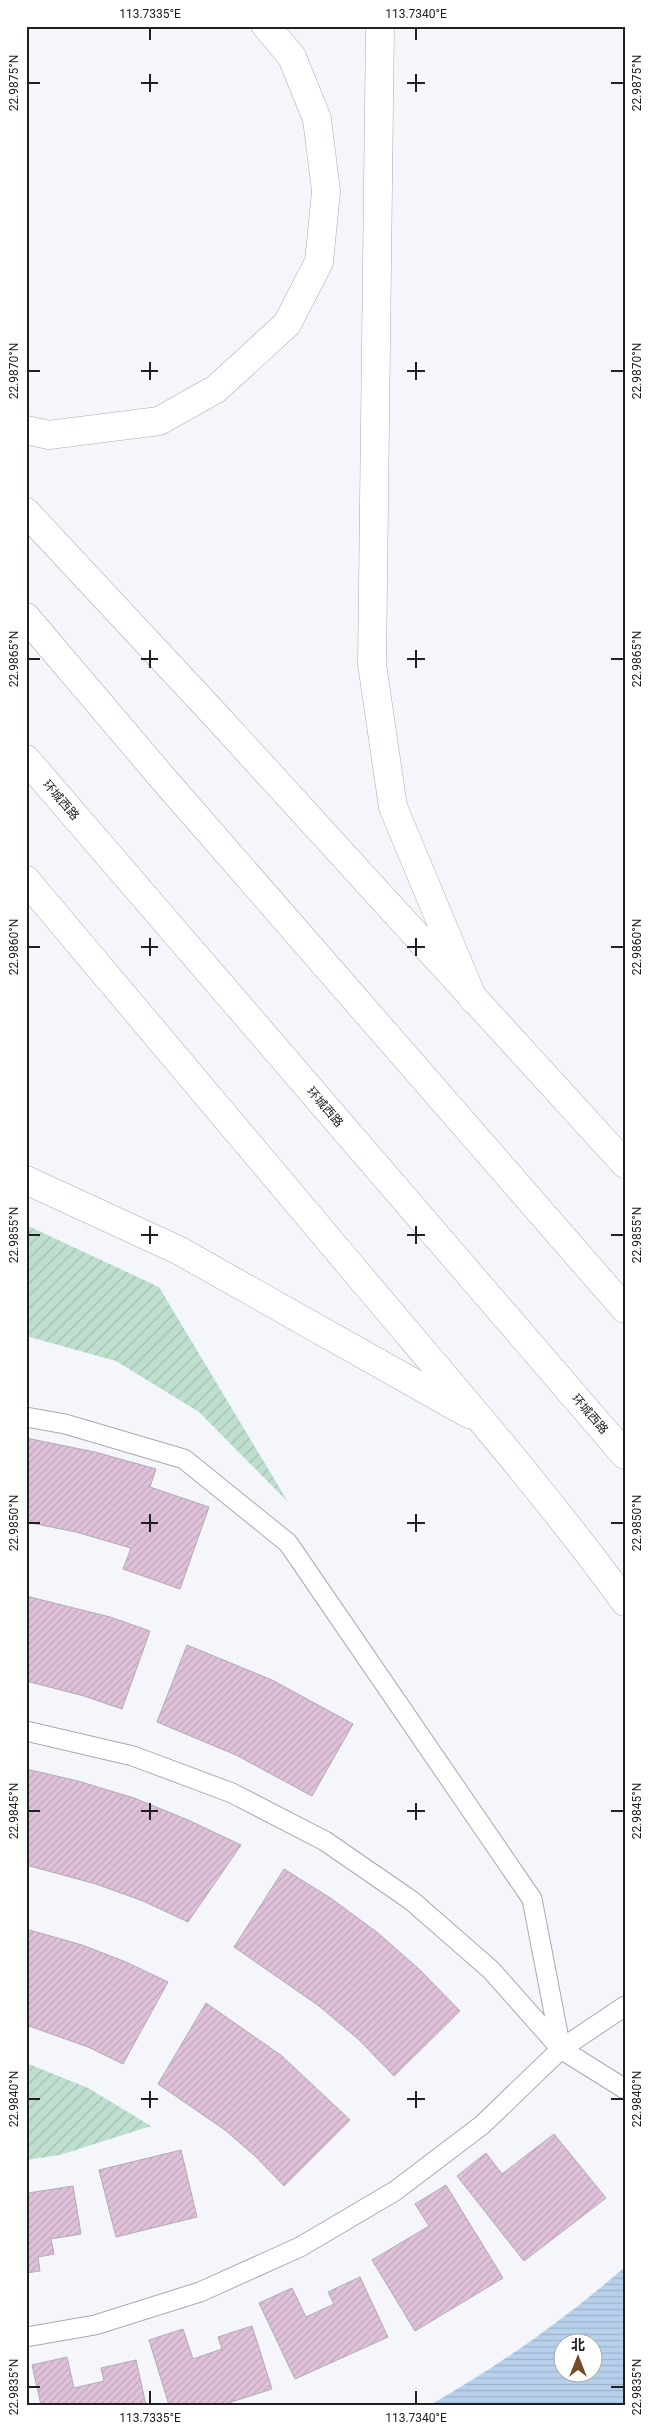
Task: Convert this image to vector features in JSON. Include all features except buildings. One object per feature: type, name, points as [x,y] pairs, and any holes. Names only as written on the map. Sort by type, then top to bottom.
[{"type":"main road","points":[[26,430],[49,435],[159,421],[216,390],[287,324],[319,262],[326,191],[317,119],[292,57],[266,26]]},
{"type":"main road","points":[[380,26],[372,664],[393,807],[473,999]]},
{"type":"main road","points":[[26,512],[218,718],[625,1164]]},
{"type":"main road","points":[[26,617],[160,775],[625,1309]]},
{"type":"main road","name":"环城西路","points":[[26,759],[625,1455]]},
{"type":"main road","points":[[26,880],[351,1267],[486,1424],[588,1551],[625,1602]]},
{"type":"main road","points":[[26,1180],[178,1250],[486,1424]]},
{"type":"lane","points":[[26,1417],[65,1424],[184,1459],[288,1543],[532,1899],[561,2049]]},
{"type":"lane","points":[[26,1731],[142,1759],[232,1793],[325,1841],[412,1900],[491,1970],[561,2049],[625,2090]]},
{"type":"lane","points":[[26,2337],[95,2324],[200,2292],[300,2247],[395,2192],[482,2125],[561,2049],[625,2006]]},
{"type":"green space","points":[[26,1225],[159,1287],[288,1502],[199,1412],[116,1361],[26,1336]]},
{"type":"green space","points":[[26,2063],[88,2088],[151,2126],[60,2155],[26,2160]]},
{"type":"water","points":[[625,2267],[625,2405],[430,2405],[531,2341]]}]
